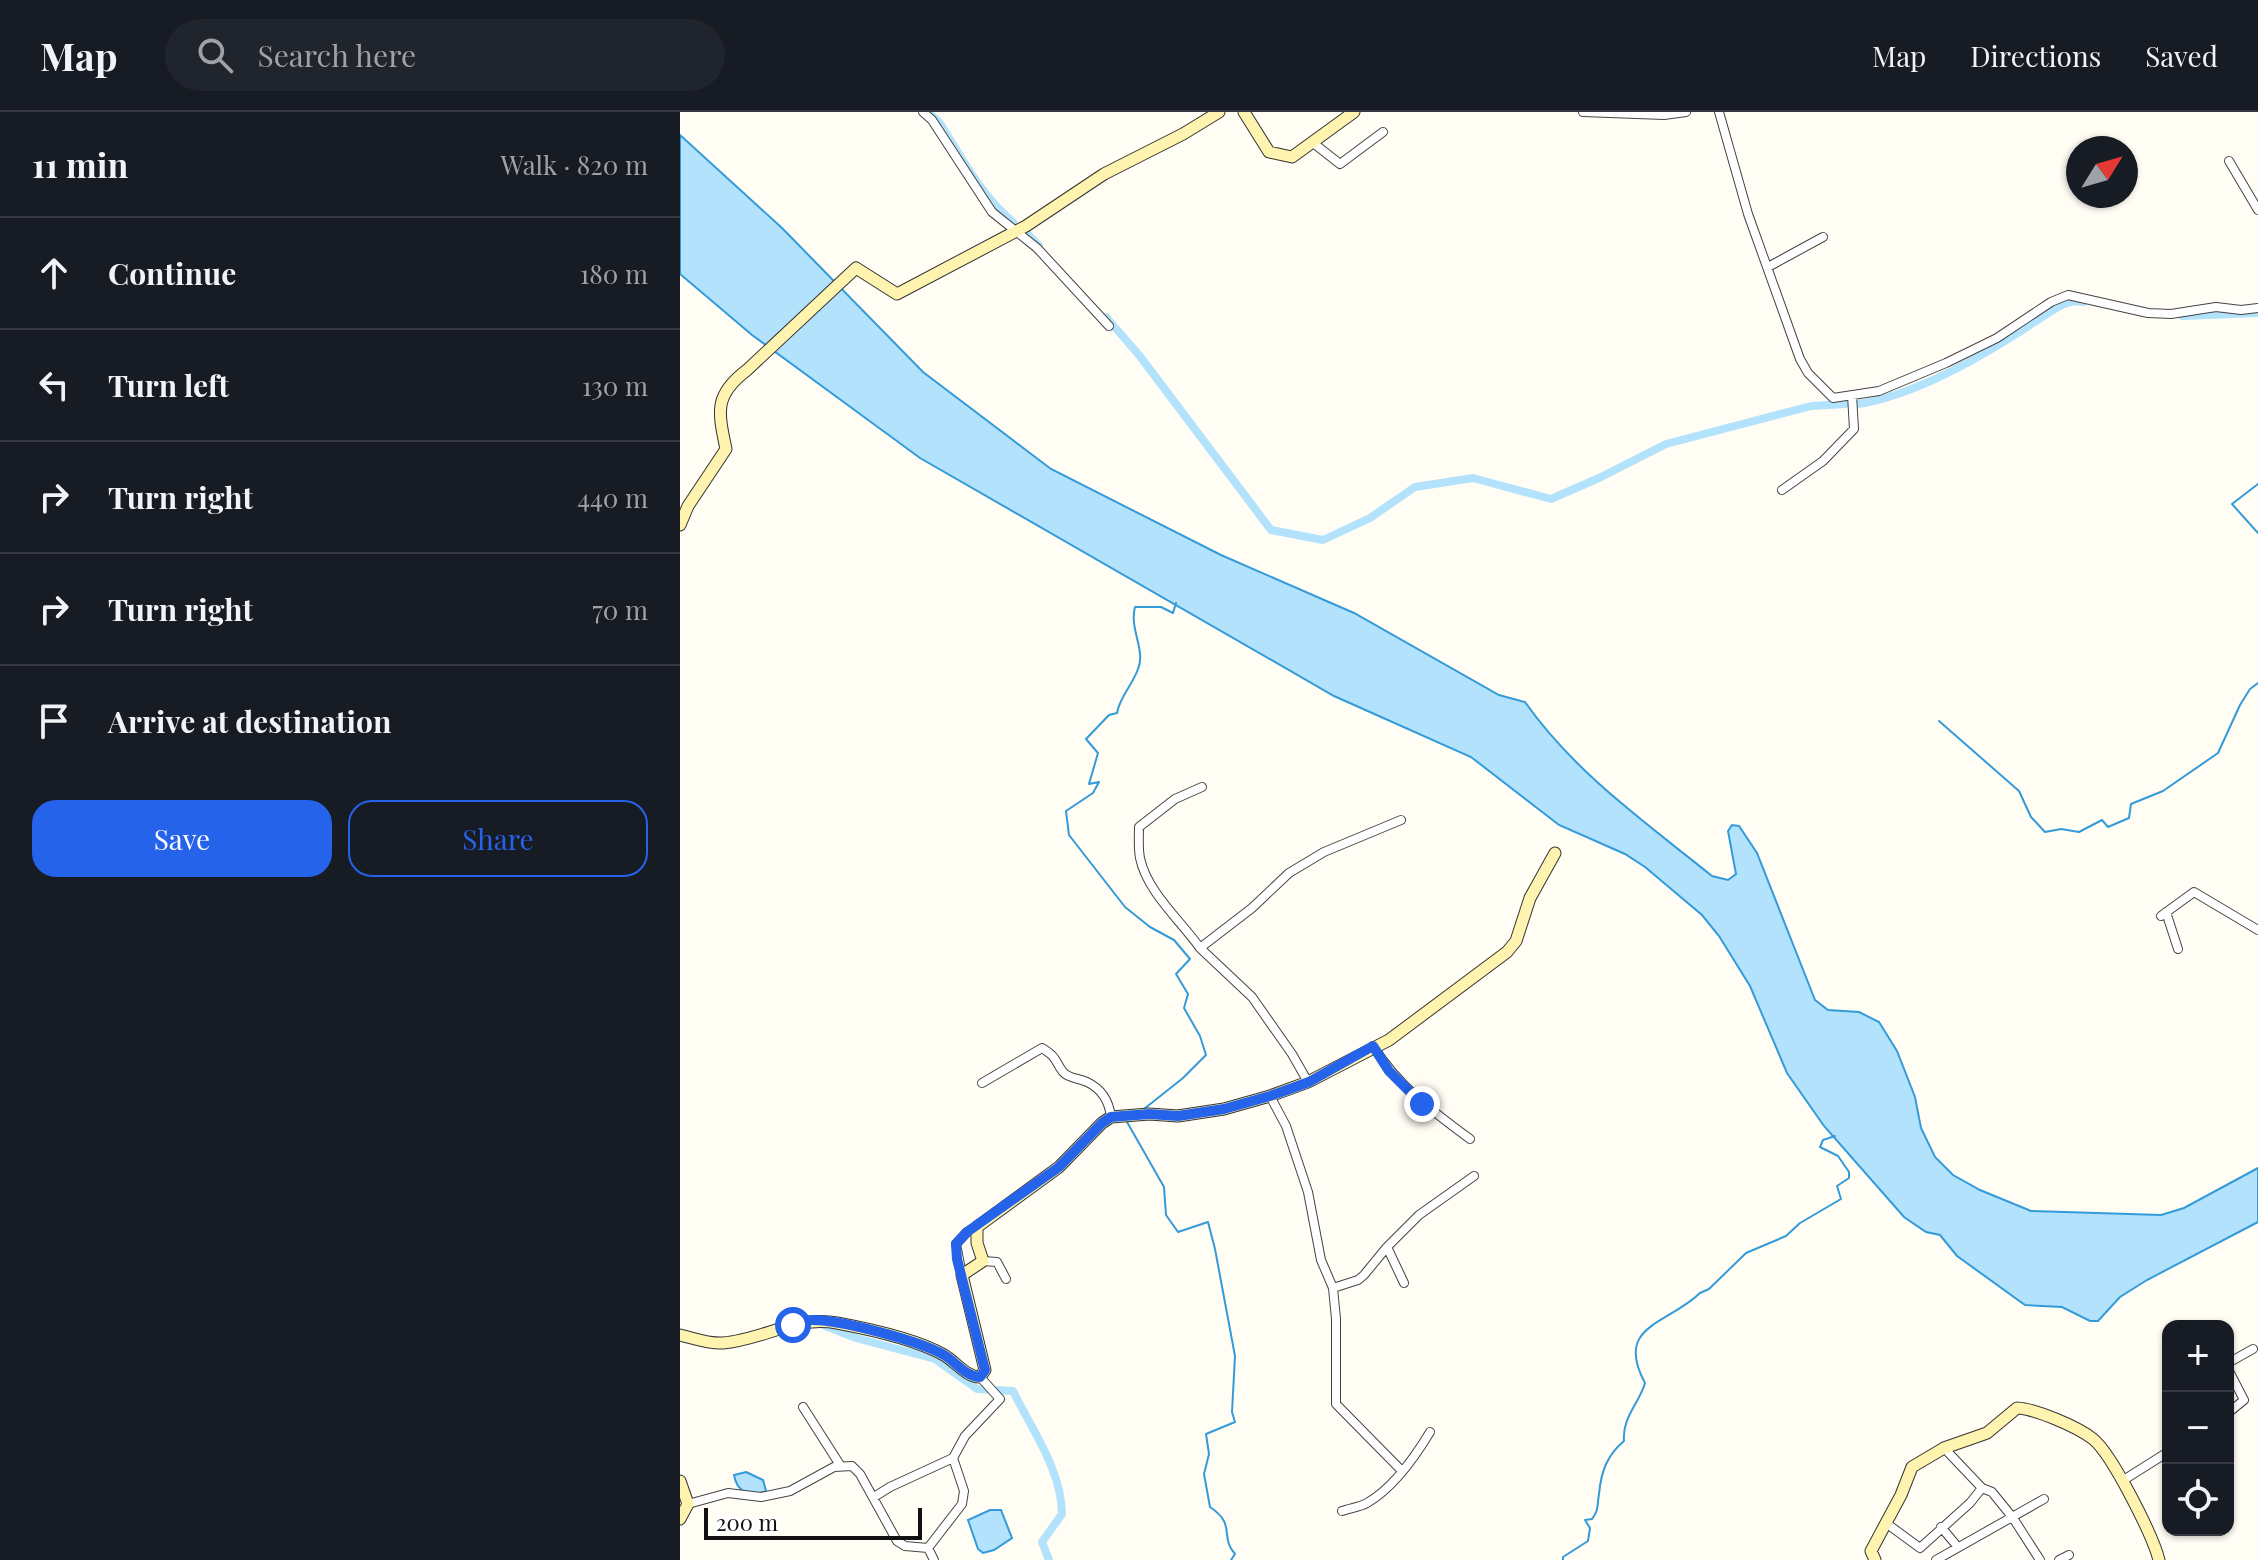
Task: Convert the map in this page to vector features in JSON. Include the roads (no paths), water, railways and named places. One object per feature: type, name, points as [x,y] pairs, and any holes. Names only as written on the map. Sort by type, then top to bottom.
[{"type":"street","points":[[923,112],[932,120],[992,212],[1037,248],[1109,326]]},
{"type":"street","points":[[680,525],[688,506],[726,449],[720,402],[729,384],[856,268],[897,294],[1015,232],[1104,174],[1219,112]]},
{"type":"street","points":[[1244,112],[1269,152],[1292,157],[1354,112]]},
{"type":"street","points":[[1583,112],[1679,115],[1686,112]]},
{"type":"street","points":[[1719,112],[1748,214],[1800,359],[1808,373],[1833,398],[1879,391],[1946,363],[1997,338],[2051,302],[2068,295],[2148,313],[2171,314],[2216,307],[2241,310],[2258,308]]},
{"type":"street","points":[[1312,142],[1340,164],[1383,132]]},
{"type":"street","points":[[2229,161],[2258,210]]},
{"type":"street","points":[[1768,267],[1823,237]]},
{"type":"street","points":[[1782,490],[1823,461],[1854,429],[1852,395]]},
{"type":"street","points":[[1202,787],[1175,799],[1139,827],[1140,859],[1158,893],[1200,948],[1252,997],[1308,1082]]},
{"type":"street","points":[[1200,948],[1252,908],[1289,873],[1324,852],[1401,820]]},
{"type":"street","points":[[980,1377],[985,1370],[956,1244],[967,1232],[1059,1167],[1111,1117],[1149,1114],[1178,1116],[1224,1109],[1308,1082],[1389,1040],[1507,952],[1516,941],[1530,898],[1555,853]]},
{"type":"street","points":[[2178,949],[2163,914],[2194,892],[2258,930]]},
{"type":"street","points":[[1373,1046],[1389,1071],[1422,1104],[1470,1139]]},
{"type":"street","points":[[982,1083],[1042,1048],[1056,1057],[1063,1072],[1088,1082],[1108,1100],[1111,1117]]},
{"type":"street","points":[[1270,1096],[1286,1126],[1308,1192],[1321,1260],[1333,1288],[1336,1404],[1401,1470]]},
{"type":"street","points":[[1333,1288],[1358,1280],[1419,1215],[1474,1176]]},
{"type":"street","points":[[977,1227],[977,1243],[983,1261]]},
{"type":"street","points":[[1387,1247],[1404,1283]]},
{"type":"street","points":[[962,1275],[983,1261],[997,1262],[1006,1279]]},
{"type":"street","points":[[680,1335],[722,1343],[811,1320],[837,1323],[904,1340],[943,1354],[973,1377],[980,1377],[1000,1399],[965,1436],[953,1458],[904,1479],[874,1497]]},
{"type":"street","points":[[2234,1362],[2253,1349]]},
{"type":"street","points":[[2234,1379],[2244,1400],[2234,1408]]},
{"type":"street","points":[[803,1407],[840,1465]]},
{"type":"street","points":[[1875,1559],[1871,1551],[1912,1467],[1944,1448],[1987,1433],[2017,1408],[2025,1408],[2094,1440],[2122,1481],[2154,1541],[2159,1560]]},
{"type":"street","points":[[1342,1511],[1366,1503],[1416,1454],[1430,1432]]},
{"type":"street","points":[[1944,1448],[1982,1488],[1992,1492],[2040,1560]]},
{"type":"street","points":[[2122,1481],[2162,1456]]},
{"type":"street","points":[[928,1548],[962,1504],[964,1491],[953,1458]]},
{"type":"street","points":[[680,1519],[688,1504],[728,1493],[761,1497],[790,1491],[840,1465],[852,1466],[874,1497],[897,1541],[905,1546],[928,1548]]},
{"type":"street","points":[[680,1481],[688,1504]]},
{"type":"street","points":[[1886,1523],[1920,1548],[1970,1503],[1982,1488]]},
{"type":"street","points":[[1936,1560],[2044,1499]]},
{"type":"street","points":[[1941,1527],[1957,1546]]},
{"type":"street","points":[[928,1548],[934,1560]]},
{"type":"street","points":[[2059,1560],[2069,1555]]},
{"type":"water","points":[[680,135],[782,228],[923,372],[1051,469],[1221,555],[1354,613],[1499,695],[1525,702],[1588,774],[1712,876],[1728,880],[1736,874],[1728,831],[1732,825],[1739,826],[1757,853],[1815,1000],[1828,1010],[1859,1012],[1879,1022],[1897,1051],[1915,1097],[1921,1128],[1935,1157],[1953,1175],[2031,1211],[2161,1215],[2184,1208],[2258,1168],[2258,1222],[2147,1280],[2120,1297],[2098,1321],[2090,1321],[2062,1307],[2025,1305],[1957,1256],[1940,1235],[1926,1232],[1904,1217],[1824,1126],[1787,1073],[1750,986],[1719,936],[1702,915],[1645,867],[1625,854],[1559,825],[1471,757],[1334,696],[920,458],[752,335],[680,274]]},
{"type":"water","points":[[746,1472],[763,1480],[766,1491],[755,1494],[741,1490],[734,1475]]},
{"type":"water","points":[[990,1510],[1001,1510],[1012,1538],[983,1553],[978,1549],[968,1520]]},
{"type":"waterway","points":[[931,115],[939,122],[981,188],[1013,222]]},
{"type":"waterway","points":[[1026,232],[1039,246]]},
{"type":"waterway","points":[[1858,404],[1926,383],[1993,348],[2057,308],[2070,302],[2083,302]]},
{"type":"waterway","points":[[2183,316],[2258,313]]},
{"type":"waterway","points":[[1106,317],[1139,355],[1271,530],[1323,540],[1370,518],[1415,487],[1473,478],[1551,499],[1666,444],[1811,406],[1845,404]]},
{"type":"waterway","points":[[2258,484],[2232,504],[2258,533]]},
{"type":"waterway","points":[[1144,1109],[1206,1055],[1200,1036],[1184,1008],[1188,994],[1176,974],[1190,959],[1174,940],[1150,927],[1125,907],[1069,835],[1066,811],[1093,793],[1099,782],[1089,784],[1098,753],[1086,739],[1109,715],[1117,713],[1138,669],[1140,654],[1134,623],[1135,607],[1161,607],[1173,613],[1176,603]]},
{"type":"waterway","points":[[1939,721],[2019,791],[2031,817],[2045,832],[2061,829],[2079,832],[2102,820],[2108,827],[2129,818],[2131,804],[2163,791],[2218,753],[2240,705],[2258,683]]},
{"type":"waterway","points":[[1127,1122],[1164,1187],[1166,1215],[1178,1232],[1208,1222],[1215,1249],[1235,1356],[1232,1412],[1235,1422],[1206,1434],[1209,1454],[1204,1474],[1210,1507],[1226,1525],[1228,1542],[1235,1554],[1231,1560]]},
{"type":"waterway","points":[[1563,1560],[1588,1541],[1590,1528],[1585,1520],[1592,1519],[1596,1513],[1603,1471],[1613,1452],[1624,1441],[1628,1418],[1645,1383],[1637,1364],[1636,1349],[1640,1337],[1648,1328],[1709,1289],[1746,1253],[1786,1236],[1800,1223],[1841,1199],[1837,1186],[1849,1178],[1849,1172],[1838,1156],[1820,1147],[1823,1140],[1835,1136]]},
{"type":"waterway","points":[[825,1326],[856,1338],[935,1359],[977,1389],[1013,1391],[1044,1450],[1061,1498],[1062,1514],[1042,1542],[1049,1560]]}]
